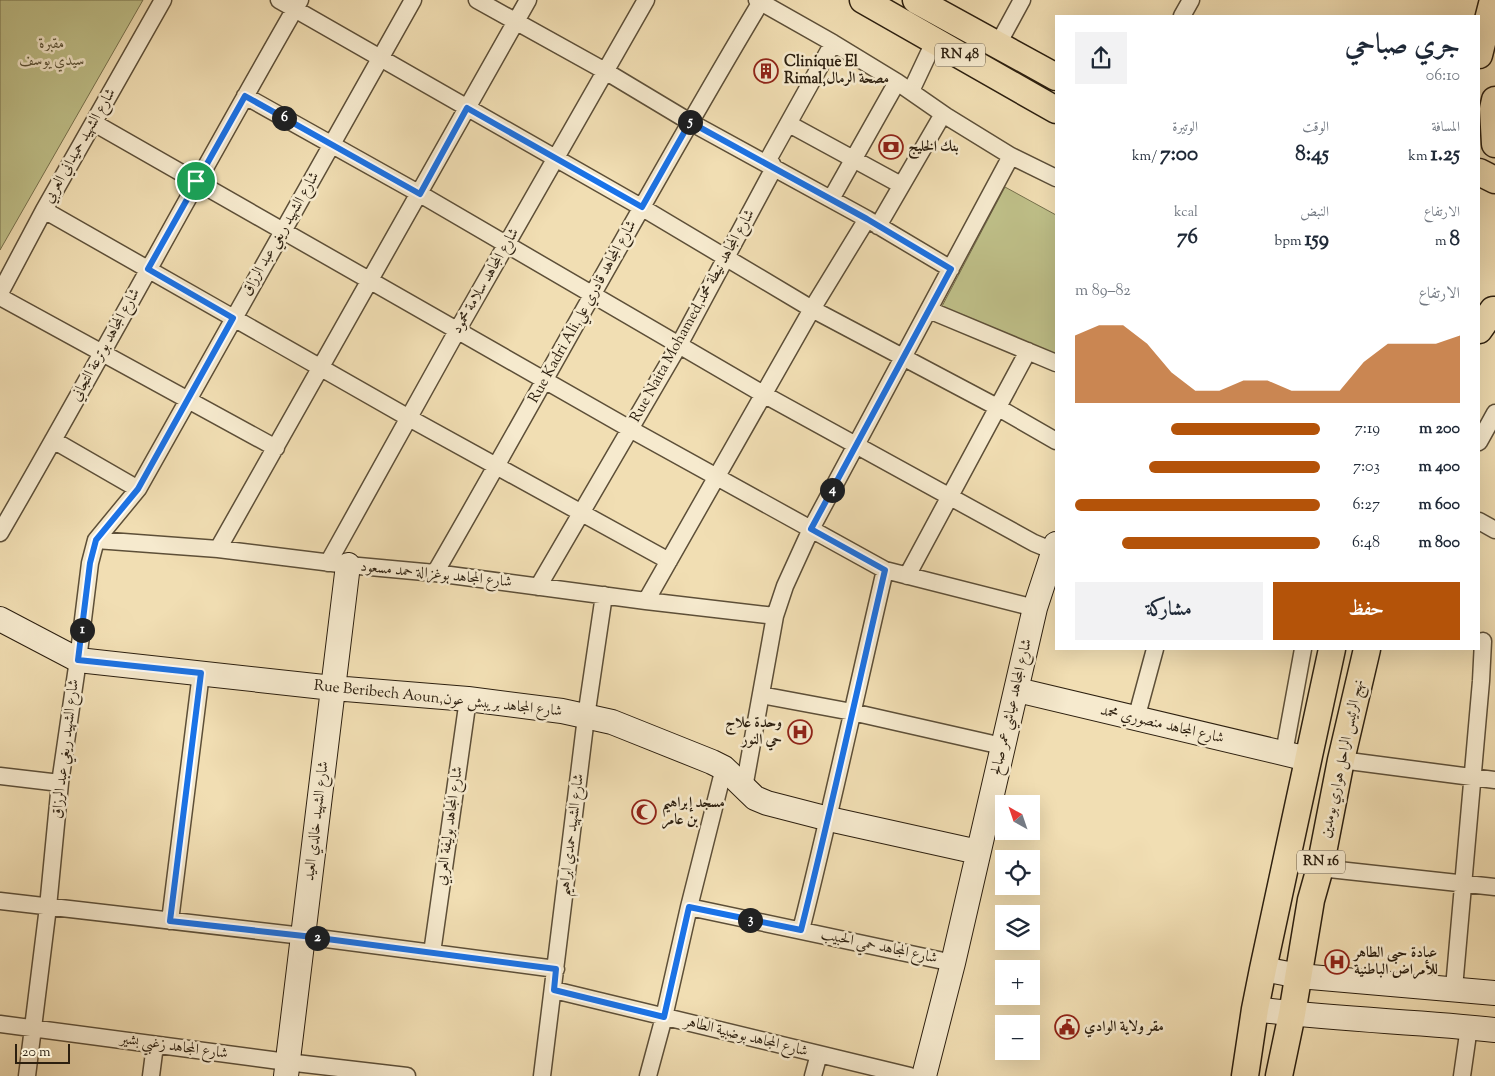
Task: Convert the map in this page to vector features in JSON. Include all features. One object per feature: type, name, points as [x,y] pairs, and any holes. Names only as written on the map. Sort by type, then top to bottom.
[{"type":"main road","name":"RN 48","points":[[864,0],[1055,109]]},
{"type":"main road","name":"RN 48","points":[[916,0],[945,7],[997,46],[1055,76]]},
{"type":"main road","points":[[1480,51],[1493,0]]},
{"type":"main road","points":[[1495,100],[1493,109],[1495,144]]},
{"type":"main road","points":[[1480,172],[1495,180]]},
{"type":"main road","name":"RN 16","points":[[1245,1076],[1296,756],[1332,650]]},
{"type":"main road","name":"نهج الرئيس الراحل هواري بومدين","points":[[1279,1076],[1299,976],[1311,900],[1320,868],[1341,760],[1367,650]]},
{"type":"street","name":"شارع الشهيد حميداني العربي","points":[[0,293],[44,210],[162,0]]},
{"type":"street","points":[[279,0],[297,4],[380,59],[642,207],[812,309],[997,407],[1055,440]]},
{"type":"street","name":"شارع الشهيد ريغي عبد الرزاق","points":[[27,1076],[48,907],[60,783],[90,563],[96,540],[138,489],[413,0]]},
{"type":"street","points":[[476,0],[605,71],[690,122],[872,222],[951,269]]},
{"type":"street","points":[[218,549],[528,0]]},
{"type":"street","name":"شارع المجاهد سلامة محمود","points":[[338,564],[409,418],[646,0]]},
{"type":"street","points":[[997,46],[1022,0]]},
{"type":"street","points":[[1183,15],[1191,0]]},
{"type":"street","points":[[760,1],[833,43],[1011,156],[1055,178]]},
{"type":"street","name":"Rue Kadri Ali,شارع المجاهد قادري علي","points":[[435,573],[760,1]]},
{"type":"street","name":"شارع المجاهد بوترعة التجاني","points":[[0,533],[103,353],[196,181],[297,4]]},
{"type":"street","points":[[831,200],[854,159],[935,40]]},
{"type":"street","name":"Rue Naita Mohamed,شارع المجاهد نيطة محمد","points":[[538,587],[679,345],[774,168],[769,158],[833,43]]},
{"type":"street","points":[[245,96],[420,194],[764,394],[1034,543],[1055,549]]},
{"type":"street","points":[[646,601],[812,309],[872,222],[901,185],[943,114]]},
{"type":"street","points":[[94,122],[630,429],[885,570],[1035,608]]},
{"type":"street","points":[[789,124],[901,185]]},
{"type":"street","points":[[744,788],[775,616],[785,586],[811,529],[1011,156]]},
{"type":"street","points":[[44,210],[409,418],[669,561]]},
{"type":"street","points":[[0,297],[276,448]]},
{"type":"street","points":[[929,310],[1055,363]]},
{"type":"street","points":[[907,576],[1028,351]]},
{"type":"street","points":[[1480,440],[1493,420]]},
{"type":"street","points":[[53,440],[138,489]]},
{"type":"street","points":[[1480,522],[1495,530]]},
{"type":"street","name":"شارع المجاهد بوغزالة حمد مسعود","points":[[96,540],[218,549],[338,564],[435,573],[775,616]]},
{"type":"street","name":"شارع المجاهد عياشي عمر صالح","points":[[924,1076],[953,963],[1035,608],[1055,549]]},
{"type":"street","name":"شارع الشهيد خالدي العيد","points":[[286,1069],[304,936],[333,688],[338,564]]},
{"type":"street","points":[[801,930],[829,819],[885,570]]},
{"type":"street","name":"شارع الشهيد حمدي ابراهيم","points":[[542,1076],[586,717],[604,594]]},
{"type":"street","name":"Rue Beribech Aoun,شارع المجاهد بريبش عون","points":[[0,619],[78,660],[333,688],[468,699],[562,711],[612,722],[724,768],[755,798],[767,803],[829,819],[978,852]]},
{"type":"street","points":[[1481,639],[1495,653]]},
{"type":"street","points":[[1454,988],[1472,778],[1481,639]]},
{"type":"street","points":[[1136,719],[1155,650]]},
{"type":"street","points":[[1296,756],[1303,650]]},
{"type":"street","points":[[170,921],[201,673]]},
{"type":"street","name":"شارع المجاهد منصوري محمد","points":[[1016,690],[1296,756]]},
{"type":"street","points":[[761,695],[852,712],[1002,746]]},
{"type":"street","name":"شارع المجاهد بوليفة العربي","points":[[432,953],[468,699]]},
{"type":"street","points":[[1341,760],[1495,780]]},
{"type":"street","points":[[648,1076],[724,768]]},
{"type":"street","points":[[0,776],[60,783]]},
{"type":"street","points":[[1320,868],[1495,887]]},
{"type":"street","points":[[0,901],[304,936],[556,969]]},
{"type":"street","name":"شارع المجاهد حمي الحبيب","points":[[689,907],[953,963]]},
{"type":"street","points":[[1263,969],[1299,976],[1495,993]]},
{"type":"street","name":"شارع المجاهد بوضبية الطاهر","points":[[554,990],[910,1076]]},
{"type":"street","points":[[1255,1009],[1292,1014],[1495,1030]]},
{"type":"street","name":"شارع المجاهد زغبي بشير","points":[[0,1024],[154,1045],[286,1069],[407,1076]]},
{"type":"street","points":[[1462,1076],[1469,1027]]},
{"type":"street","points":[[151,1076],[154,1045]]},
{"type":"street","points":[[813,1076],[819,1054]]},
{"type":"green space","name":"مقبرة سيدي يوسف","points":[[0,0],[143,0],[0,250]]},
{"type":"green space","points":[[1005,187],[1055,214],[1055,356],[940,310]]},
{"type":"place","name":"Clinique El Rimal,مصحة الرمال","points":[[766,71]]},
{"type":"place","name":"بنك الخليج","points":[[891,147]]},
{"type":"place","name":"وحدة علاج حي النور","points":[[800,732]]},
{"type":"place","name":"مسجد إبراهيم بن عامر","points":[[644,812]]},
{"type":"place","name":"عيادة حبى الطاهر للأمراض الباطنية","points":[[1337,962]]},
{"type":"place","name":"مقر ولاية الوادي","points":[[1067,1027]]},
{"type":"route","points":[[245,96],[420,194],[467,108],[642,207],[690,122],[867,219],[951,269],[811,529],[885,570],[829,819],[801,930],[689,907],[664,1017],[554,990],[556,969],[304,936],[170,921],[201,673],[78,660],[90,563],[96,540],[138,489],[233,318],[148,269],[196,181],[245,96]]}]
